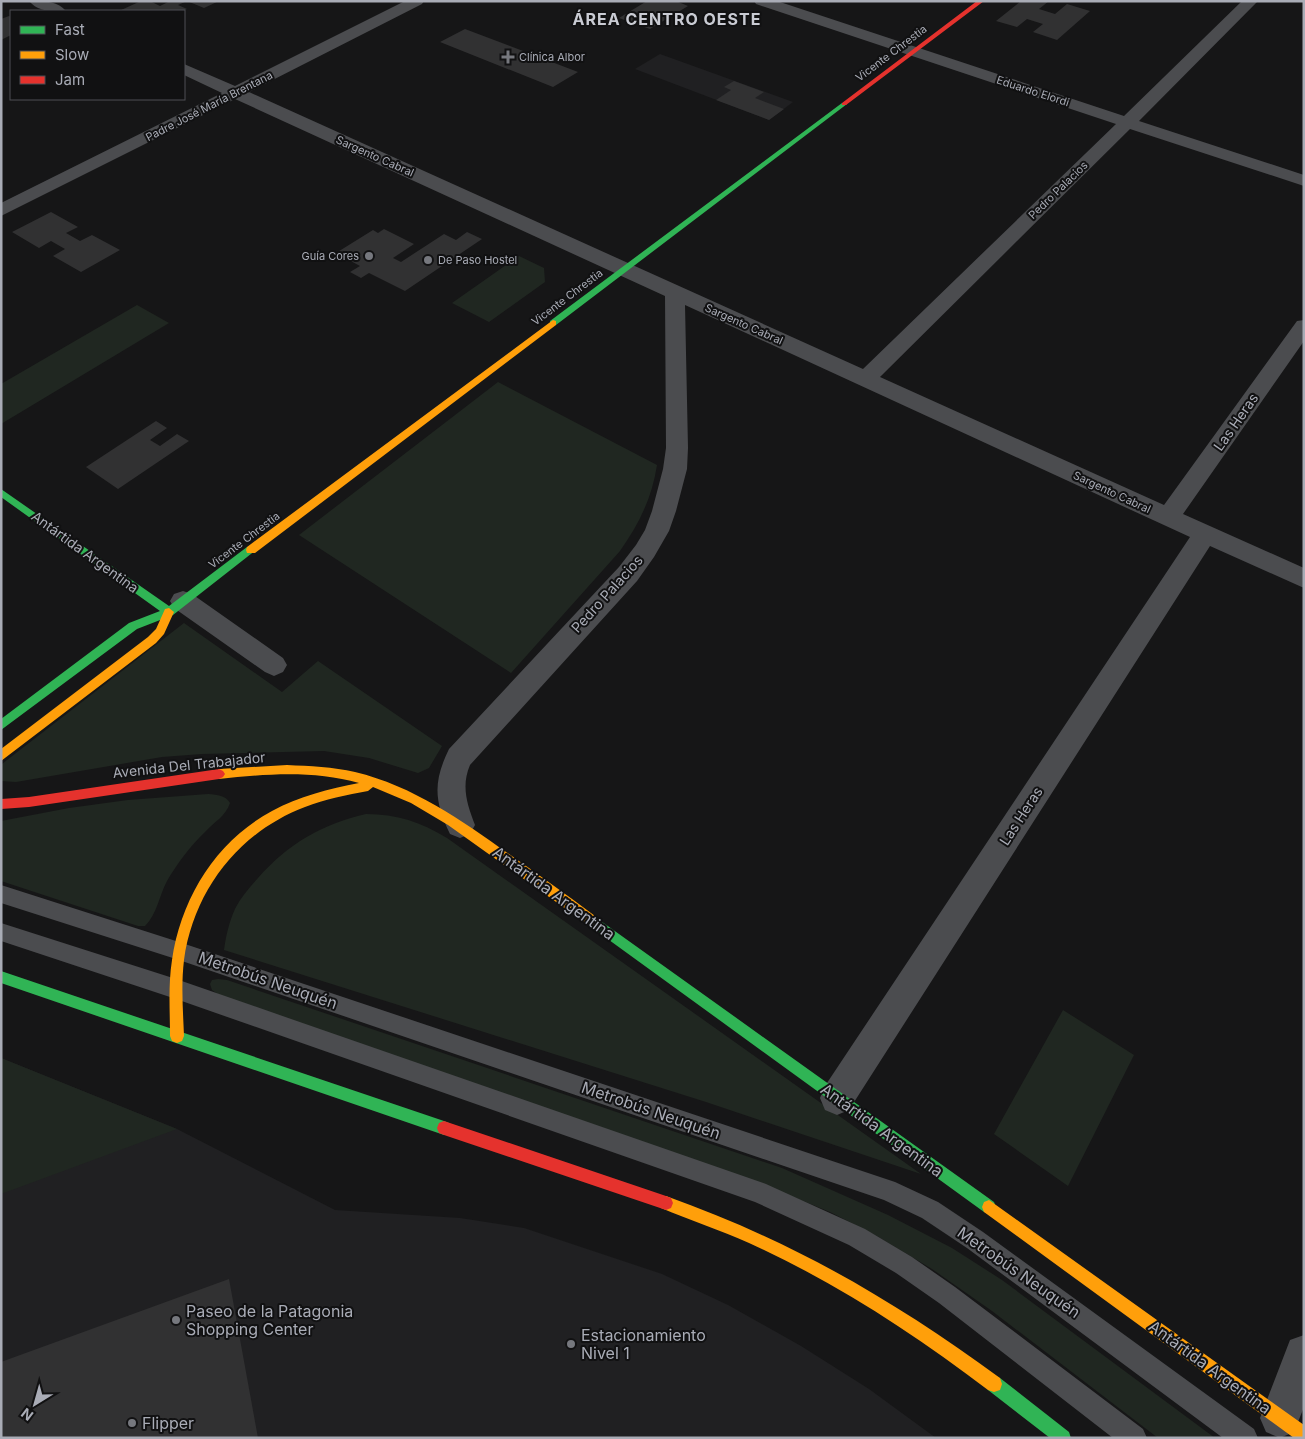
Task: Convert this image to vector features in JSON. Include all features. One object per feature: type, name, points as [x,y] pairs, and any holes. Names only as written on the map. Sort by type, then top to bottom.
[{"type":"main road","name":"Vicente Chrestia","points":[[1,726],[133,626],[176,606],[981,1]]},
{"type":"main road","name":"Antártida Argentina","points":[[1,492],[176,606]]},
{"type":"main road","name":"Vicente Chrestia","points":[[1,756],[152,640],[176,606]]},
{"type":"main road","name":"Avenida Del Trabajador","points":[[1,804],[30,802],[198,777],[295,770],[338,774],[379,784],[421,801],[460,825]]},
{"type":"main road","points":[[177,1036],[176,990],[179,951],[185,924],[197,893],[215,866],[237,840],[264,821],[291,807],[318,796],[379,784]]},
{"type":"main road","name":"Antártida Argentina","points":[[460,825],[1292,1426]]},
{"type":"main road","points":[[1,977],[663,1202],[742,1231],[809,1265],[890,1312],[954,1354],[1063,1438]]},
{"type":"street","points":[[36,1],[56,10]]},
{"type":"street","name":"Padre José María Brentana","points":[[1,210],[417,1]]},
{"type":"street","name":"Eduardo Elordi","points":[[762,1],[1304,181]]},
{"type":"street","name":"Pedro Palacios","points":[[866,379],[1251,1]]},
{"type":"street","name":"Sargento Cabral","points":[[185,68],[1304,579]]},
{"type":"street","name":"Pedro Palacios","points":[[460,825],[450,796],[449,782],[459,756],[628,574],[646,551],[657,530],[670,489],[676,455],[676,292]]},
{"type":"street","name":"Las Heras","points":[[1168,518],[1304,326]]},
{"type":"street","name":"Las Heras","points":[[837,1098],[1205,534]]},
{"type":"street","name":"Antártida Argentina","points":[[176,606],[274,665]]},
{"type":"street","points":[[1292,1426],[1304,1354]]},
{"type":"lane","name":"Metrobús Neuquén","points":[[1,894],[179,951],[888,1190],[930,1210],[976,1240],[1245,1438]]},
{"type":"lane","points":[[1,932],[176,990],[758,1192],[808,1213],[857,1237],[904,1265],[947,1295],[1134,1438]]},
{"type":"shaded area","points":[[660,54],[793,102],[769,120],[635,69]]},
{"type":"shaded area","points":[[519,256],[544,268],[545,282],[489,322],[452,303]]},
{"type":"shaded area","points":[[137,305],[169,323],[1,424],[1,384]]},
{"type":"shaded area","points":[[498,382],[657,465],[652,489],[644,510],[620,551],[511,673],[299,535]]},
{"type":"shaded area","points":[[184,623],[282,692],[318,661],[442,746],[429,768],[418,773],[369,758],[324,751],[202,754],[162,757],[16,782],[1,781],[1,765]]},
{"type":"shaded area","points":[[208,794],[226,798],[230,803],[228,808],[194,843],[179,862],[167,881],[155,910],[145,926],[138,926],[1,881],[1,821],[69,808],[128,800]]},
{"type":"shaded area","points":[[366,814],[398,817],[428,828],[447,838],[921,1174],[706,1102],[224,950],[228,929],[235,909],[246,892],[269,866],[294,845],[320,830],[335,823]]},
{"type":"shaded area","points":[[212,980],[227,980],[782,1168],[888,1215],[952,1248],[1002,1280],[1215,1438],[1158,1438],[992,1311],[932,1269],[875,1235],[830,1212],[776,1190],[219,995],[212,990],[210,984]]},
{"type":"shaded area","points":[[1063,1010],[1134,1055],[1068,1186],[994,1134]]},
{"type":"shaded area","points":[[1,1058],[177,1129],[335,1210],[460,1218],[524,1228],[662,1274],[728,1305],[801,1346],[869,1389],[936,1438],[1,1438]]},
{"type":"shaded area","points":[[1,1058],[177,1129],[1,1194]]},
{"type":"building","points":[[141,1],[150,1],[160,6],[170,1],[187,1],[178,5],[187,9],[184,10],[121,10]]},
{"type":"building","points":[[187,1],[219,1],[204,8]]},
{"type":"building","points":[[647,1],[676,1],[688,6],[650,29],[619,18]]},
{"type":"building","points":[[1021,1],[1049,1],[1039,9],[1055,14],[1067,4],[1090,11],[1057,40],[1033,32],[1043,24],[1027,19],[1017,27],[996,21]]},
{"type":"building","points":[[10,16],[10,36],[1,40],[1,19]]},
{"type":"building","name":"Clínica Albor","points":[[465,29],[578,72],[553,87],[440,42]]},
{"type":"building","points":[[734,81],[764,92],[755,98],[784,109],[769,120],[716,100],[731,90],[724,87]]},
{"type":"building","points":[[51,212],[78,227],[66,233],[80,241],[92,235],[120,250],[81,272],[53,256],[65,249],[51,241],[39,248],[12,232]]},
{"type":"building","points":[[384,229],[414,244],[393,258],[401,262],[444,234],[456,240],[467,232],[482,239],[405,291],[369,273],[361,278],[350,272],[360,266],[336,253],[373,230],[378,233]]},
{"type":"building","points":[[156,421],[167,428],[150,440],[160,446],[177,434],[189,441],[118,489],[86,467]]},
{"type":"building","name":"Paseo de la Patagonia Shopping Center","points":[[229,1279],[258,1438],[1,1438],[1,1362]]},
{"type":"traffic: fast","points":[[553,323],[844,104]]},
{"type":"traffic: fast","points":[[1,492],[169,612]]},
{"type":"traffic: fast","points":[[1,725],[133,626],[169,612],[251,550]]},
{"type":"traffic: fast","points":[[591,920],[989,1207]]},
{"type":"traffic: fast","points":[[1,977],[444,1128]]},
{"type":"traffic: fast","points":[[994,1384],[1063,1438]]},
{"type":"traffic: slow","points":[[251,550],[553,323]]},
{"type":"traffic: slow","points":[[1,756],[152,640],[160,631],[169,612]]},
{"type":"traffic: slow","points":[[219,774],[270,770],[304,770],[355,777],[376,783],[415,800],[452,821],[591,920]]},
{"type":"traffic: slow","points":[[177,1036],[177,969],[183,934],[191,909],[203,885],[217,864],[254,828],[277,814],[309,800],[368,786]]},
{"type":"traffic: slow","points":[[666,1203],[754,1237],[838,1280],[918,1329],[994,1384]]},
{"type":"traffic: slow","points":[[989,1207],[1304,1435]]},
{"type":"traffic: jam","points":[[844,104],[981,1]]},
{"type":"traffic: jam","points":[[1,804],[29,802],[219,774]]},
{"type":"traffic: jam","points":[[444,1128],[666,1203]]},
{"type":"place","name":"Clínica Albor","points":[[508,57]]},
{"type":"place","name":"Guía Cores","points":[[369,256]]},
{"type":"place","name":"De Paso Hostel","points":[[428,260]]},
{"type":"place","name":"Paseo de la Patagonia Shopping Center","points":[[176,1320]]},
{"type":"place","name":"Estacionamiento Nivel 1","points":[[571,1344]]},
{"type":"place","name":"Flipper","points":[[132,1423]]},
{"type":"district","name":"ÁREA CENTRO OESTE","points":[[667,19]]}]
